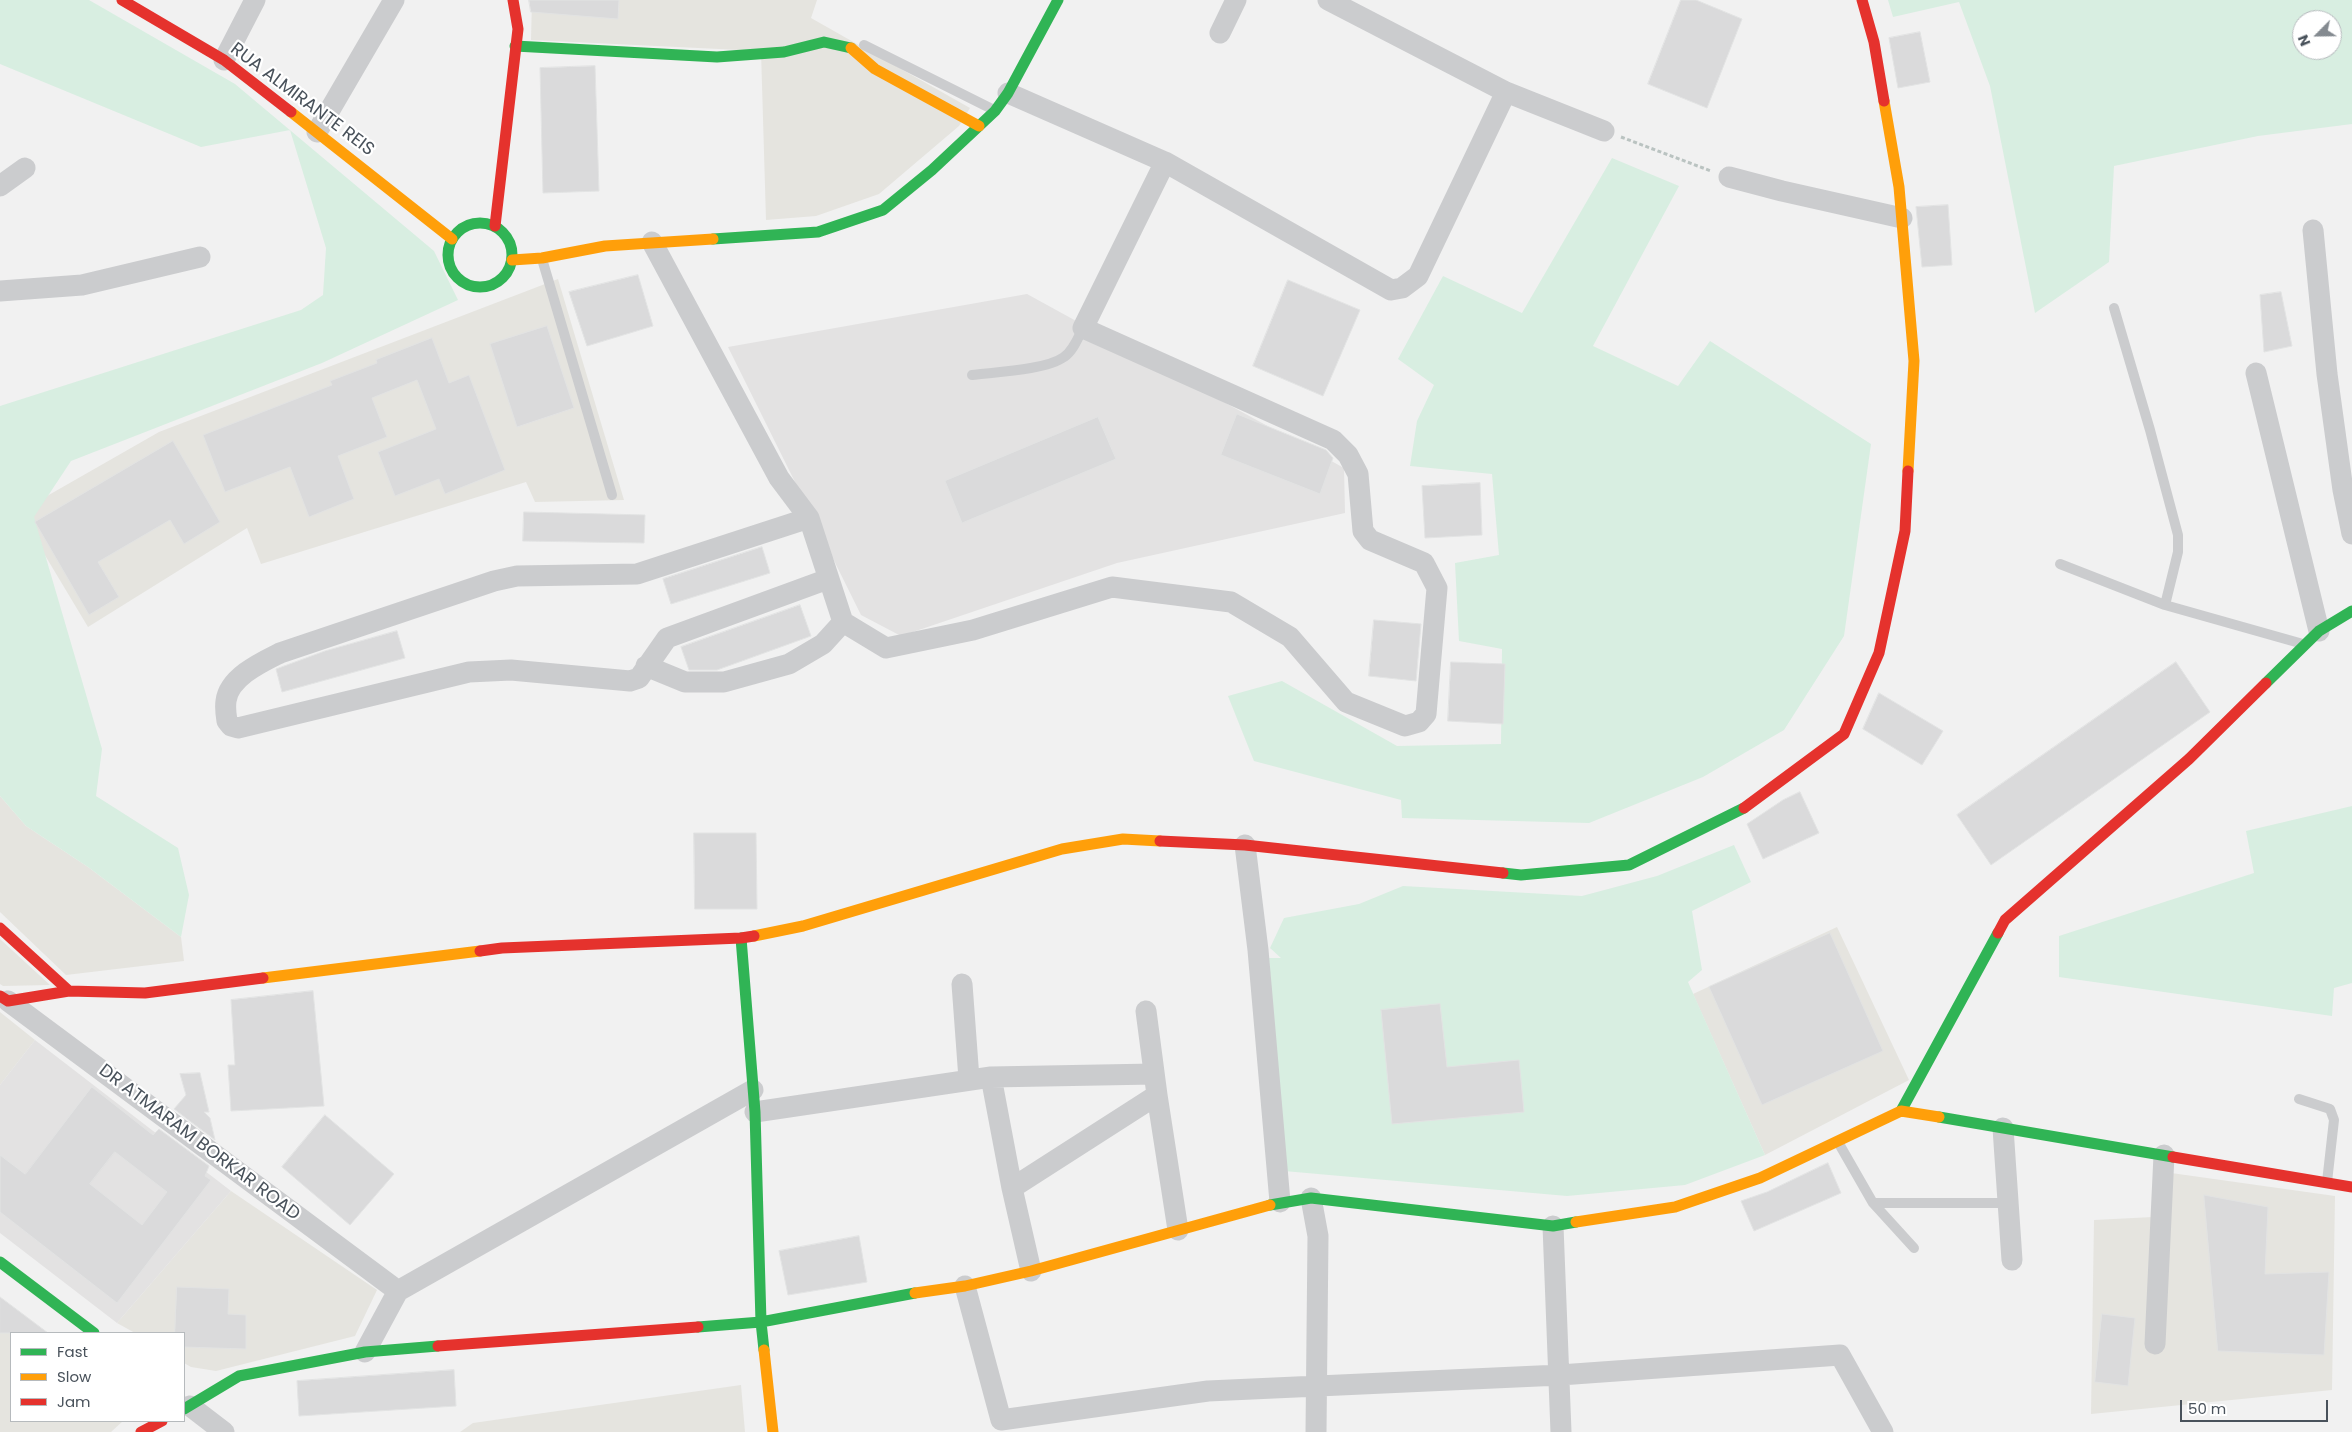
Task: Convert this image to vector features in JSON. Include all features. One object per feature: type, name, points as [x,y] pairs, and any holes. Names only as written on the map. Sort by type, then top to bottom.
[{"type":"main road","name":"RUA ALMIRANTE REIS","points":[[122,0],[224,60],[452,239]]},
{"type":"main road","points":[[495,226],[518,29],[513,0]]},
{"type":"main road","points":[[512,260],[542,258],[605,246],[818,232],[883,210],[932,170],[995,111],[1008,93],[1058,0]]},
{"type":"main road","points":[[4,998],[69,991],[145,993],[502,948],[741,938],[803,926],[1062,849],[1123,838],[1245,844],[1521,874],[1629,865],[1750,805],[1844,734],[1879,653],[1905,531],[1914,362],[1899,187],[1874,42],[1862,0]]},
{"type":"main road","points":[[515,46],[717,57],[784,52],[824,42],[852,48],[875,69],[979,126]]},
{"type":"main road","points":[[476,223],[495,226],[504,232],[509,240],[512,260],[503,278],[485,287],[470,285],[457,278],[452,269],[448,249],[452,239],[458,231],[476,223]]},
{"type":"main road","points":[[1901,1111],[2005,920],[2189,759],[2313,638],[2351,615]]},
{"type":"main road","points":[[0,928],[69,991]]},
{"type":"main road","points":[[741,938],[755,1112],[761,1322],[773,1432]]},
{"type":"main road","points":[[186,1406],[239,1376],[365,1352],[761,1322],[919,1292],[965,1286],[1031,1272],[1280,1202],[1312,1198],[1553,1226],[1674,1207],[1760,1178],[1901,1111],[2352,1187]]},
{"type":"main road","points":[[0,1262],[93,1332]]},
{"type":"main road","points":[[141,1432],[160,1422]]},
{"type":"street","points":[[224,60],[256,0]]},
{"type":"street","points":[[317,132],[394,0]]},
{"type":"street","points":[[1220,32],[1236,0]]},
{"type":"street","points":[[1328,0],[1506,92],[1604,131]]},
{"type":"street","points":[[1008,93],[1165,162],[1391,290],[1402,288],[1418,276],[1506,92]]},
{"type":"street","points":[[652,242],[779,478],[809,518],[842,622],[886,648],[973,630],[1112,586],[1231,602],[1290,637],[1346,702],[1405,726],[1419,722],[1426,714],[1437,588],[1424,563],[1370,540],[1363,531],[1358,474],[1348,455],[1332,440],[1083,328],[1165,162]]},
{"type":"street","points":[[0,186],[25,168]]},
{"type":"street","points":[[1729,177],[1902,218]]},
{"type":"street","points":[[2313,230],[2322,339],[2343,490],[2352,534]]},
{"type":"street","points":[[0,291],[82,284],[200,257]]},
{"type":"street","points":[[2256,373],[2313,638]]},
{"type":"street","points":[[809,518],[637,574],[517,576],[494,581],[290,649],[255,666],[234,685],[226,700],[227,721],[231,726],[238,728],[469,672],[511,670],[630,681],[639,678],[667,638],[828,579]]},
{"type":"street","points":[[646,666],[685,682],[724,682],[789,664],[822,644],[842,622]]},
{"type":"street","points":[[1245,844],[1258,950],[1280,1202]]},
{"type":"street","points":[[962,984],[969,1079]]},
{"type":"street","name":"DR ATMARAM BORKAR ROAD","points":[[4,998],[398,1291]]},
{"type":"street","points":[[1146,1012],[1156,1095],[1178,1230]]},
{"type":"street","points":[[755,1112],[969,1079],[1154,1074]]},
{"type":"street","points":[[991,1077],[1012,1188],[1031,1272]]},
{"type":"street","points":[[365,1352],[398,1291],[753,1090]]},
{"type":"street","points":[[1012,1188],[1156,1095]]},
{"type":"street","points":[[2003,1128],[2012,1260]]},
{"type":"street","points":[[2155,1344],[2164,1155]]},
{"type":"street","points":[[1312,1198],[1318,1236],[1316,1432]]},
{"type":"street","points":[[1553,1226],[1561,1432]]},
{"type":"street","points":[[965,1286],[1001,1420],[1041,1423],[1208,1391],[1560,1375],[1840,1355],[1883,1432]]},
{"type":"street","points":[[186,1406],[224,1432]]},
{"type":"lane","points":[[859,43],[995,111]]},
{"type":"lane","points":[[542,258],[612,495]]},
{"type":"lane","points":[[2114,308],[2153,439],[2178,535],[2178,552],[2164,605]]},
{"type":"lane","points":[[972,375],[1048,365],[1064,358],[1071,350],[1083,328]]},
{"type":"lane","points":[[2060,564],[2164,605],[2313,638]]},
{"type":"lane","points":[[2299,1099],[2330,1109],[2334,1120],[2327,1183]]},
{"type":"lane","points":[[1838,1141],[1873,1203],[1914,1248]]},
{"type":"lane","points":[[1873,1203],[2008,1204]]},
{"type":"path","points":[[1604,131],[1729,177]]},
{"type":"shaded area","points":[[532,0],[817,0],[811,18],[970,108],[959,126],[879,194],[816,216],[766,220],[761,51],[531,40]]},
{"type":"shaded area","points":[[558,279],[624,500],[535,502],[526,482],[261,564],[247,528],[88,627],[19,512],[159,432]]},
{"type":"shaded area","points":[[1027,294],[1344,468],[1345,513],[1117,563],[901,636],[861,615],[728,347]]},
{"type":"shaded area","points":[[0,796],[26,826],[88,867],[181,937],[184,961],[66,975],[0,912]]},
{"type":"shaded area","points":[[1837,927],[1909,1080],[1765,1155],[1693,994]]},
{"type":"shaded area","points":[[0,939],[50,985],[3,986],[0,984]]},
{"type":"shaded area","points":[[0,1012],[35,1040],[0,1085]]},
{"type":"shaded area","points":[[35,1040],[231,1191],[117,1323],[0,1233],[0,1085]]},
{"type":"shaded area","points":[[2157,1171],[2335,1196],[2332,1390],[2091,1414],[2094,1220],[2153,1217]]},
{"type":"shaded area","points":[[231,1191],[377,1290],[355,1336],[216,1371],[191,1367],[185,1364],[185,1332],[133,1332],[117,1323]]},
{"type":"shaded area","points":[[0,1298],[46,1332],[10,1332],[10,1422],[122,1422],[111,1432],[0,1432]]},
{"type":"shaded area","points":[[741,1385],[745,1432],[460,1432],[473,1423]]},
{"type":"green space","points":[[0,0],[89,0],[235,84],[290,130],[201,147],[0,64]]},
{"type":"green space","points":[[1888,0],[2352,0],[2352,124],[2258,136],[2114,166],[2109,262],[2035,313],[1990,86],[1959,2],[1893,17]]},
{"type":"green space","points":[[290,130],[434,251],[458,300],[322,363],[71,461],[34,517],[102,749],[96,796],[178,848],[189,895],[181,937],[88,867],[26,826],[0,796],[0,406],[301,310],[323,295],[326,248]]},
{"type":"green space","points":[[1612,158],[1679,186],[1593,346],[1678,386],[1710,341],[1871,444],[1844,636],[1784,730],[1703,777],[1589,823],[1402,818],[1401,800],[1254,761],[1228,696],[1282,681],[1397,746],[1501,744],[1502,649],[1459,641],[1455,563],[1499,555],[1492,474],[1410,466],[1417,421],[1434,385],[1398,359],[1443,276],[1522,313]]},
{"type":"green space","points":[[2352,806],[2352,983],[2334,988],[2332,1016],[2059,977],[2059,936],[2254,873],[2246,831]]},
{"type":"green space","points":[[1734,845],[1751,882],[1692,911],[1702,970],[1688,982],[1765,1155],[1685,1185],[1567,1196],[1284,1171],[1269,958],[1281,958],[1270,948],[1284,918],[1359,904],[1403,886],[1582,896],[1657,876]]},
{"type":"building","points":[[529,0],[619,0],[618,19],[531,12]]},
{"type":"building","points":[[1681,0],[1696,0],[1742,19],[1707,108],[1648,84]]},
{"type":"building","points":[[1920,32],[1930,82],[1898,88],[1889,38]]},
{"type":"building","points":[[595,66],[599,191],[543,193],[540,68]]},
{"type":"building","points":[[1948,205],[1952,265],[1922,267],[1916,207]]},
{"type":"building","points":[[638,275],[653,326],[587,346],[569,292]]},
{"type":"building","points":[[1288,280],[1360,310],[1323,396],[1253,366]]},
{"type":"building","points":[[2281,292],[2292,346],[2264,352],[2260,295]]},
{"type":"building","points":[[547,326],[574,408],[517,427],[490,344]]},
{"type":"building","points":[[432,338],[449,383],[469,375],[505,470],[445,494],[439,479],[395,496],[378,452],[436,429],[417,380],[372,398],[387,437],[338,456],[354,499],[309,517],[290,467],[225,492],[203,435],[332,385],[330,381],[377,363],[376,360]]},
{"type":"building","points":[[1237,414],[1326,450],[1333,458],[1320,494],[1221,455]]},
{"type":"building","points":[[1098,417],[1116,459],[962,523],[945,481]]},
{"type":"building","points":[[173,441],[220,522],[184,544],[170,520],[98,562],[119,597],[89,615],[35,522]]},
{"type":"building","points":[[1480,483],[1482,535],[1425,538],[1422,486]]},
{"type":"building","points":[[524,512],[645,515],[644,543],[523,541]]},
{"type":"building","points":[[762,547],[770,573],[671,604],[663,579]]},
{"type":"building","points":[[800,605],[811,636],[717,670],[689,670],[681,647]]},
{"type":"building","points":[[1374,620],[1421,624],[1416,681],[1369,676]]},
{"type":"building","points":[[397,631],[405,658],[282,692],[276,669],[325,651]]},
{"type":"building","points":[[1451,662],[1505,664],[1503,724],[1448,721]]},
{"type":"building","points":[[2176,662],[2210,712],[1991,865],[1957,815]]},
{"type":"building","points":[[1879,693],[1943,731],[1922,765],[1863,729]]},
{"type":"building","points":[[1800,792],[1819,833],[1763,859],[1747,824],[1783,800]]},
{"type":"building","points":[[694,833],[756,833],[757,909],[695,909]]},
{"type":"building","points":[[1830,933],[1883,1051],[1762,1105],[1709,987]]},
{"type":"building","points":[[313,991],[324,1106],[231,1111],[228,1065],[235,1065],[231,1000]]},
{"type":"building","points":[[1440,1004],[1447,1067],[1519,1060],[1524,1112],[1392,1124],[1381,1010]]},
{"type":"building","points":[[200,1073],[209,1112],[204,1112],[210,1118],[215,1140],[174,1109],[186,1095],[180,1074]]},
{"type":"building","points":[[92,1087],[153,1135],[159,1129],[209,1166],[205,1176],[211,1180],[117,1303],[0,1212],[0,1155],[25,1174]],"holes":[[[115,1152],[167,1192],[142,1225],[90,1184]]]},
{"type":"building","points":[[325,1115],[394,1174],[350,1225],[282,1167]]},
{"type":"building","points":[[1828,1163],[1841,1193],[1754,1231],[1741,1201],[1767,1192]]},
{"type":"building","points":[[2204,1195],[2268,1207],[2265,1274],[2329,1272],[2324,1355],[2218,1351]]},
{"type":"building","points":[[859,1236],[867,1282],[788,1295],[779,1251]]},
{"type":"building","points":[[177,1287],[229,1289],[228,1314],[246,1315],[246,1349],[185,1347],[185,1332],[175,1332]]},
{"type":"building","points":[[0,1297],[47,1332],[10,1332],[0,1333]]},
{"type":"building","points":[[2102,1314],[2135,1318],[2128,1386],[2095,1382]]},
{"type":"building","points":[[454,1370],[456,1406],[299,1416],[297,1381]]},
{"type":"traffic: fast","points":[[713,239],[818,232],[883,210],[932,170],[995,111],[1008,93],[1058,0]]},
{"type":"traffic: fast","points":[[515,46],[717,57],[784,52],[824,42],[851,48]]},
{"type":"traffic: fast","points":[[480,223],[492,225],[503,232],[510,243],[512,255],[510,267],[503,278],[492,285],[480,287],[468,285],[457,278],[450,267],[448,255],[450,243],[457,232],[468,225],[480,223]]},
{"type":"traffic: fast","points":[[2266,683],[2319,631],[2352,611]]},
{"type":"traffic: fast","points":[[1503,873],[1521,875],[1629,865],[1744,808]]},
{"type":"traffic: fast","points":[[1901,1111],[1998,933]]},
{"type":"traffic: fast","points":[[741,938],[755,1112],[761,1322],[764,1350]]},
{"type":"traffic: fast","points":[[1939,1117],[2173,1157]]},
{"type":"traffic: fast","points":[[1270,1205],[1311,1198],[1553,1226],[1576,1222]]},
{"type":"traffic: fast","points":[[0,1262],[93,1332]]},
{"type":"traffic: fast","points":[[698,1327],[761,1322],[915,1293]]},
{"type":"traffic: fast","points":[[185,1408],[239,1376],[365,1352],[438,1346]]},
{"type":"traffic: slow","points":[[851,48],[875,69],[979,126]]},
{"type":"traffic: slow","points":[[1884,101],[1899,187],[1914,361],[1908,471]]},
{"type":"traffic: slow","points":[[291,112],[452,239]]},
{"type":"traffic: slow","points":[[512,260],[542,258],[605,246],[713,239]]},
{"type":"traffic: slow","points":[[754,936],[803,926],[1062,849],[1123,839],[1160,841]]},
{"type":"traffic: slow","points":[[263,978],[480,951]]},
{"type":"traffic: slow","points":[[1576,1222],[1675,1207],[1760,1178],[1901,1111],[1939,1117]]},
{"type":"traffic: slow","points":[[915,1293],[965,1286],[1031,1271],[1270,1205]]},
{"type":"traffic: slow","points":[[764,1350],[773,1432]]},
{"type":"traffic: jam","points":[[122,0],[224,60],[291,112]]},
{"type":"traffic: jam","points":[[495,226],[518,29],[513,0]]},
{"type":"traffic: jam","points":[[1862,0],[1874,42],[1884,101]]},
{"type":"traffic: jam","points":[[1744,808],[1844,734],[1879,653],[1905,531],[1908,471]]},
{"type":"traffic: jam","points":[[1998,933],[2005,920],[2189,759],[2266,683]]},
{"type":"traffic: jam","points":[[1160,841],[1245,845],[1503,873]]},
{"type":"traffic: jam","points":[[0,928],[69,991]]},
{"type":"traffic: jam","points":[[480,951],[502,948],[754,936]]},
{"type":"traffic: jam","points":[[0,996],[8,1001],[69,991],[145,993],[263,978]]},
{"type":"traffic: jam","points":[[2173,1157],[2352,1187]]},
{"type":"traffic: jam","points":[[438,1346],[698,1327]]},
{"type":"traffic: jam","points":[[141,1432],[160,1422]]}]
